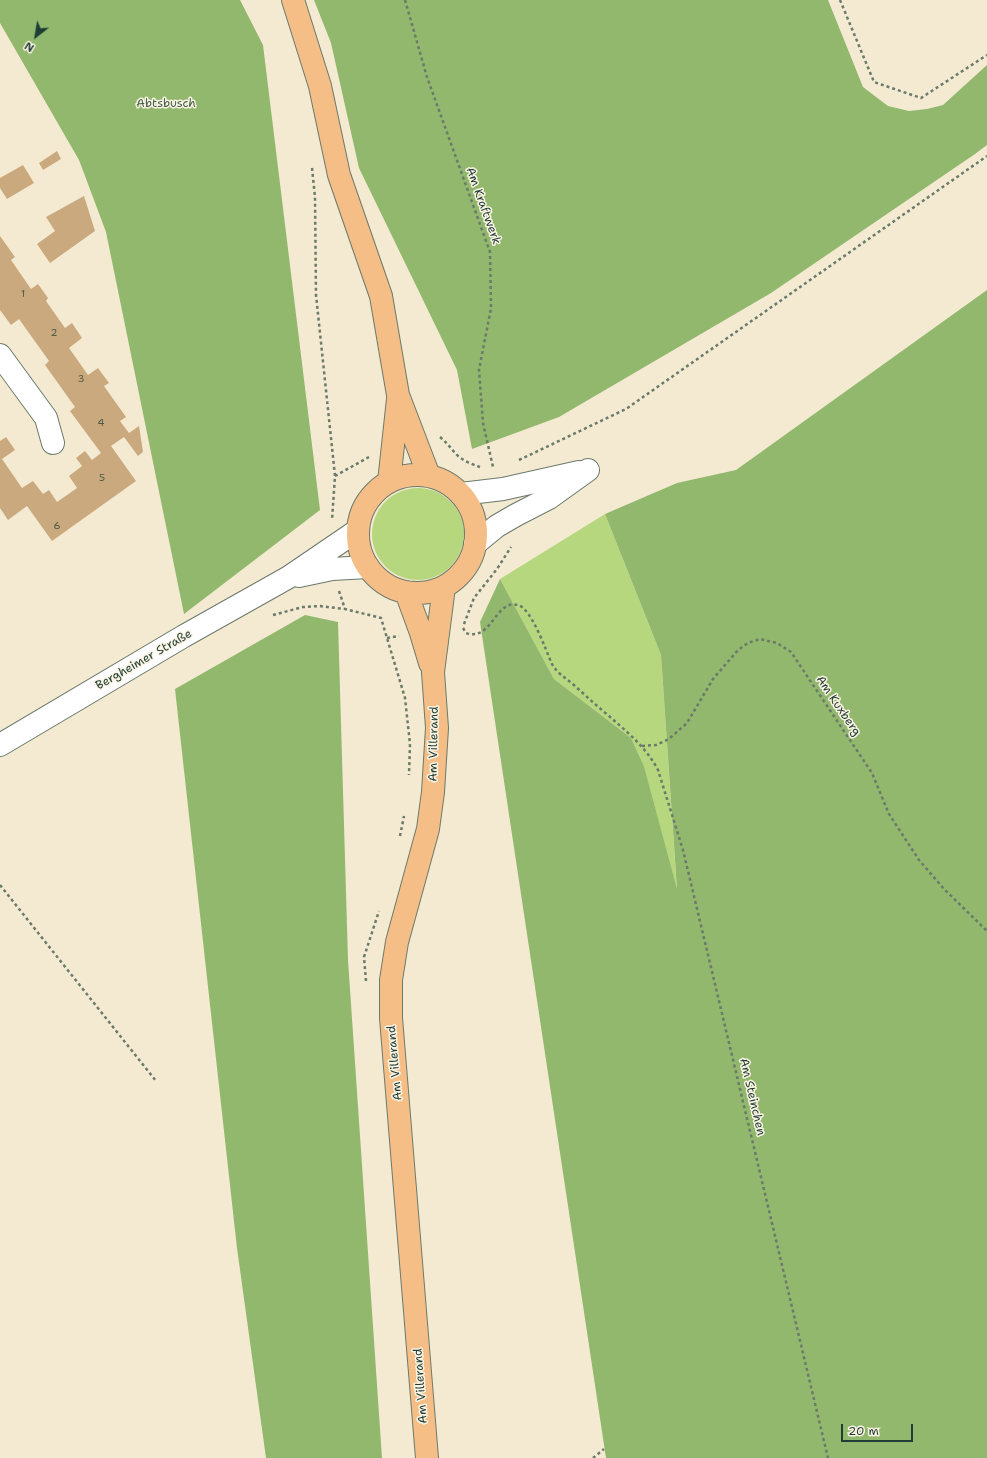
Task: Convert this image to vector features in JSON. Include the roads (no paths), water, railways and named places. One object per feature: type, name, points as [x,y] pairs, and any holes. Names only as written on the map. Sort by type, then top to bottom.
[{"type":"main road","points":[[293,0],[320,86],[340,175],[381,296],[398,395],[429,476]]},
{"type":"main road","points":[[389,482],[398,395]]},
{"type":"main road","points":[[416,475],[429,476],[441,480],[461,494],[475,521],[475,544],[470,561],[459,576],[444,587],[427,593],[406,592],[386,584],[376,577],[368,567],[359,549],[358,530],[362,510],[373,494],[389,482],[402,477],[416,475]]},
{"type":"main road","name":"Am Villerand","points":[[427,1458],[391,1018],[391,987],[397,942],[428,829],[433,792],[437,728],[433,672],[444,587]]},
{"type":"main road","name":"Am Villerand","points":[[406,592],[433,672]]},
{"type":"street","points":[[0,355],[46,418],[52,443]]},
{"type":"street","points":[[461,494],[503,489],[588,470],[549,498],[497,526],[475,544]]},
{"type":"street","name":"Bergheimer Straße","points":[[0,745],[163,648],[290,577],[331,559],[358,530]]},
{"type":"street","name":"Bergheimer Straße","points":[[331,559],[368,567]]},
{"type":"park label","name":"Abtsbusch","points":[[166,104]]}]
